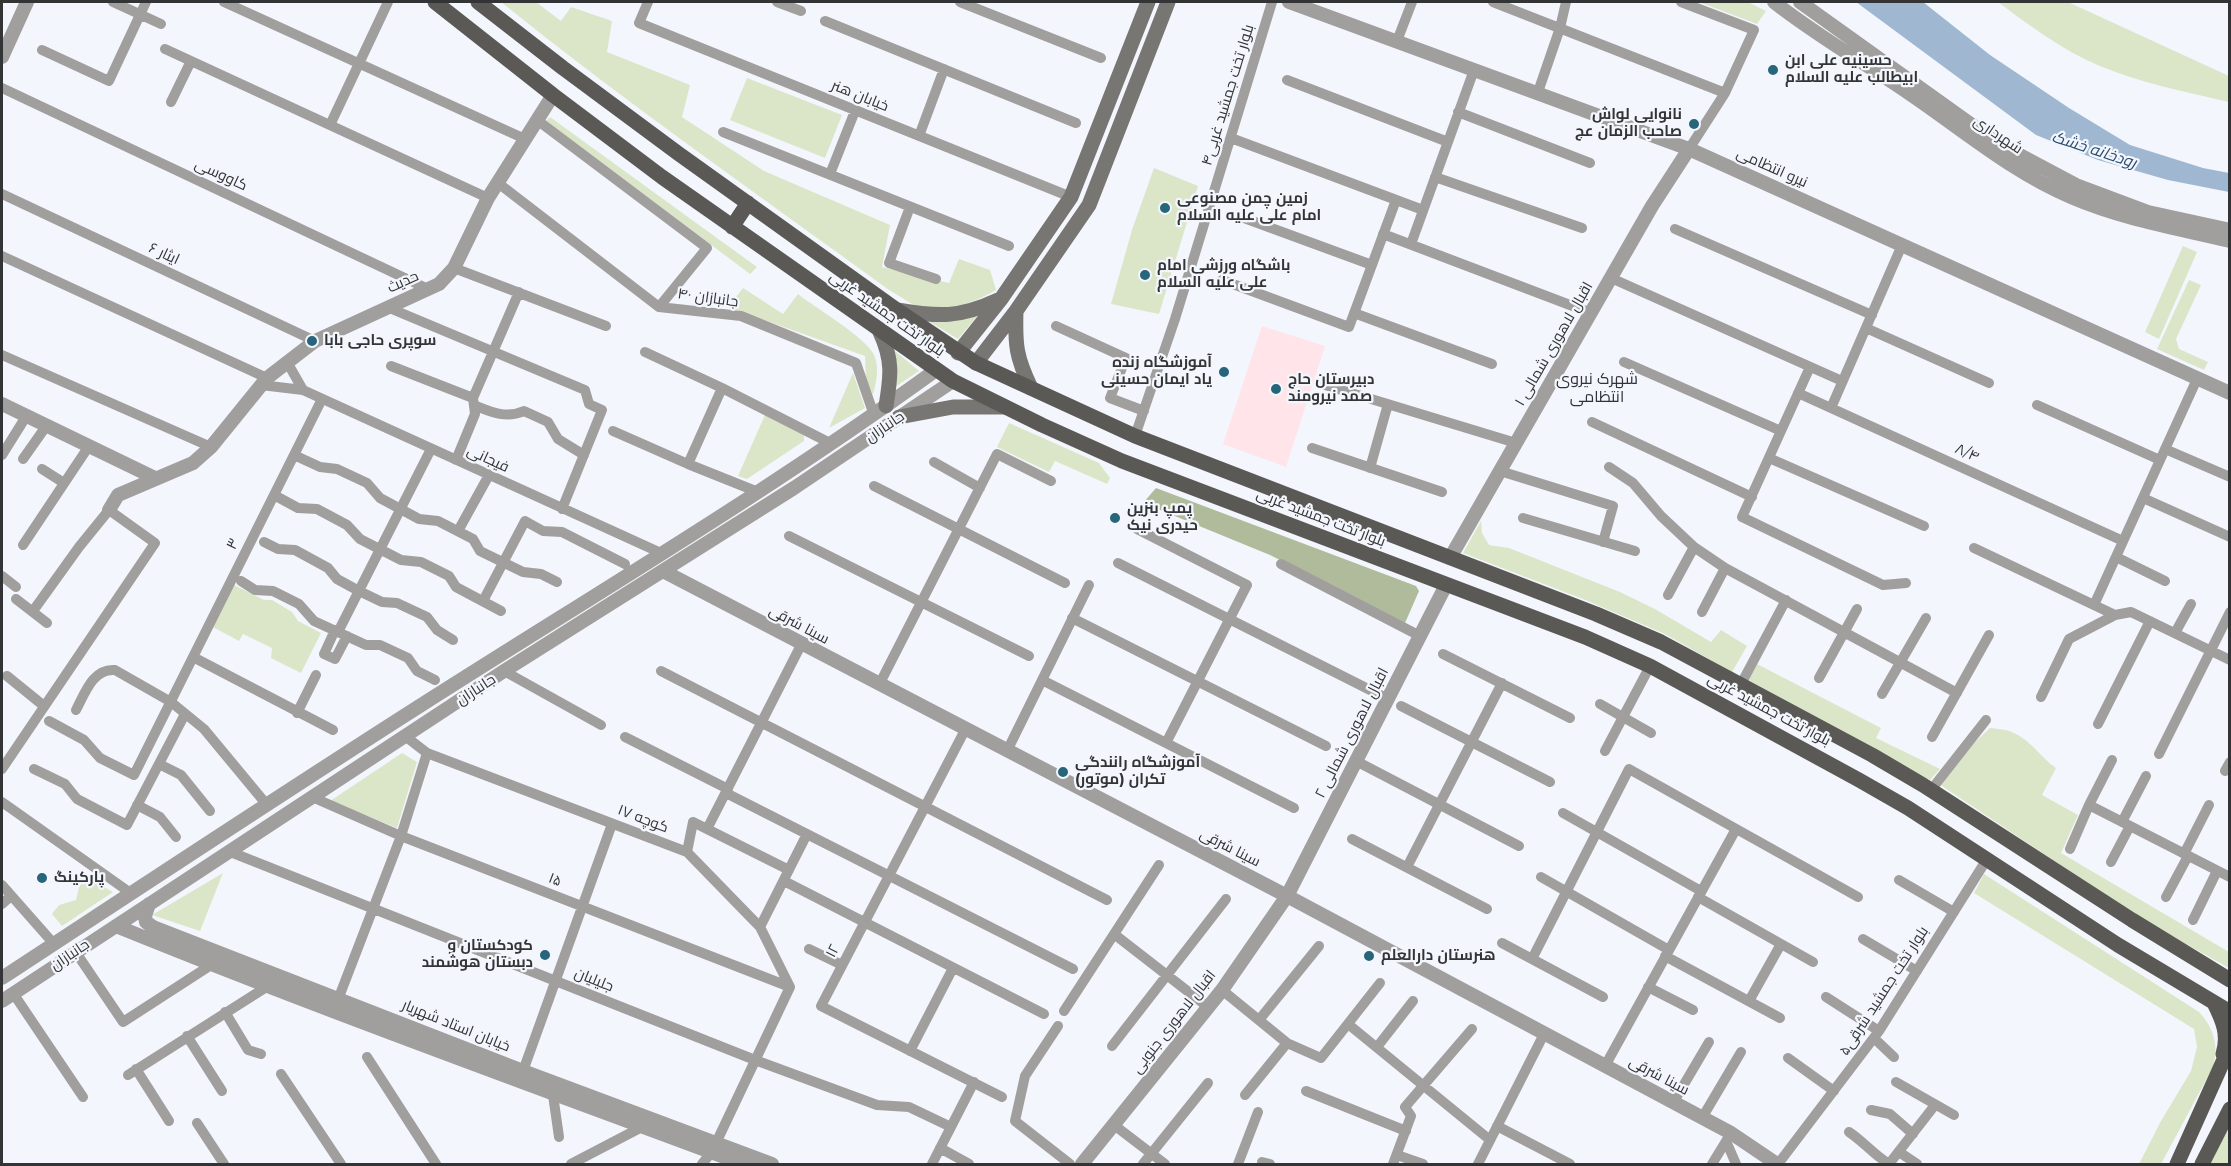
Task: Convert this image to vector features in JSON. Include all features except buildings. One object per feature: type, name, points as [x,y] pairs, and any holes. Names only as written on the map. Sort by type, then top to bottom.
[{"type":"main road","name":"بلوار تخت جمشید غربی","points":[[435,2],[662,177],[953,381],[1122,460],[1585,637],[1650,666],[1859,780],[1987,859],[2118,945],[2229,1012]]},
{"type":"main road","name":"بلوار تخت جمشید غربی","points":[[478,2],[570,74],[897,310],[975,363],[1135,436],[1596,614],[1661,642],[1872,755],[2225,976]]},
{"type":"main road","points":[[936,370],[958,353],[1001,299],[1071,197],[1148,2]]},
{"type":"main road","points":[[953,381],[975,363],[1016,311],[1089,205],[1168,2]]},
{"type":"main road","points":[[732,227],[748,203]]},
{"type":"main road","points":[[897,310],[935,316],[958,314],[982,308],[1001,299]]},
{"type":"main road","points":[[1016,311],[1015,347],[1020,365],[1031,388]]},
{"type":"main road","points":[[880,332],[889,352],[890,380],[880,411]]},
{"type":"main road","points":[[899,417],[953,407],[1005,407]]},
{"type":"main road","points":[[1315,535],[1323,510]]},
{"type":"main road","points":[[1650,666],[1661,642]]},
{"type":"main road","points":[[2029,887],[2045,864]]},
{"type":"main road","points":[[2214,1004],[2223,1021],[2226,1036],[2222,1060]]},
{"type":"main road","points":[[2177,1164],[2229,1046]]},
{"type":"main road","points":[[2202,1164],[2229,1109]]},
{"type":"street","points":[[2,57],[27,2]]},
{"type":"street","points":[[112,2],[161,24]]},
{"type":"street","points":[[42,50],[109,81],[146,2]]},
{"type":"street","points":[[224,2],[525,139]]},
{"type":"street","points":[[330,125],[385,2]]},
{"type":"street","name":"خیابان هنر","points":[[648,2],[639,23],[1071,197]]},
{"type":"street","points":[[777,2],[801,11]]},
{"type":"street","points":[[960,2],[1101,58]]},
{"type":"street","name":"بلوار تخت جمشید غربی۴","points":[[1135,436],[1175,319],[1272,2]]},
{"type":"street","name":"نیرو انتظامی","points":[[1289,2],[1689,149],[2229,393]]},
{"type":"street","points":[[1397,41],[1412,2]]},
{"type":"street","points":[[1493,2],[1725,93]]},
{"type":"street","points":[[1538,92],[1560,28],[1566,2]]},
{"type":"street","points":[[1681,2],[1754,30],[1725,93],[1689,149]]},
{"type":"street","name":"شهرداری","points":[[1774,2],[1802,24],[1911,94],[1986,149],[2030,177],[2070,197],[2106,211],[2150,224],[2229,241]]},
{"type":"street","name":"شهرداری","points":[[1800,2],[1997,143],[2076,185],[2148,212],[2229,230]]},
{"type":"street","points":[[825,21],[1076,123]]},
{"type":"street","points":[[165,49],[488,198]]},
{"type":"street","points":[[171,102],[191,61]]},
{"type":"street","points":[[919,136],[944,69]]},
{"type":"street","points":[[1411,244],[1474,69]]},
{"type":"street","points":[[1287,80],[1448,142]]},
{"type":"street","name":"کاووسی","points":[[2,88],[428,289]]},
{"type":"street","name":"حدیث","points":[[109,510],[118,495],[193,464],[211,447],[264,381],[315,341],[439,284],[454,268],[488,198],[553,95]]},
{"type":"street","points":[[1109,100],[1127,107]]},
{"type":"street","points":[[830,174],[855,111]]},
{"type":"street","points":[[1458,112],[1590,163]]},
{"type":"street","points":[[537,120],[707,249],[659,306]]},
{"type":"street","points":[[723,132],[1009,246]]},
{"type":"street","points":[[1231,138],[1423,210]]},
{"type":"street","name":"اقبال لاهوری شمالی ۱","points":[[1450,558],[1652,206],[1689,149]]},
{"type":"street","points":[[1435,177],[1582,228]]},
{"type":"street","name":"۴۰ جانبازان","points":[[498,183],[659,306],[741,316],[856,363],[880,411]]},
{"type":"street","name":"ایثار ۶","points":[[2,194],[315,341]]},
{"type":"street","points":[[1222,280],[1349,327],[1396,200]]},
{"type":"street","points":[[910,207],[889,263],[936,279]]},
{"type":"street","points":[[1244,218],[1372,265]]},
{"type":"street","points":[[1675,229],[1872,315]]},
{"type":"street","points":[[1383,234],[1591,313]]},
{"type":"street","points":[[1831,408],[1902,245]]},
{"type":"street","name":"فیجانی","points":[[2,256],[264,381],[303,390],[661,554]]},
{"type":"street","points":[[454,268],[606,326]]},
{"type":"street","points":[[1611,278],[1842,381]]},
{"type":"street","points":[[456,460],[475,414],[474,402],[492,353],[519,292]]},
{"type":"street","points":[[387,307],[492,353],[585,390],[590,404],[602,410],[562,509]]},
{"type":"street","points":[[1354,313],[1492,364]]},
{"type":"street","points":[[1056,326],[1126,358],[1110,398],[1144,411]]},
{"type":"street","points":[[1866,328],[1989,383]]},
{"type":"street","points":[[645,352],[830,443]]},
{"type":"street","points":[[2,355],[211,447]]},
{"type":"street","points":[[287,362],[303,390]]},
{"type":"street","points":[[1624,362],[1781,431]]},
{"type":"street","points":[[391,366],[494,413],[514,416],[524,411],[548,422],[558,439],[584,455]]},
{"type":"street","points":[[1810,367],[1743,517],[1883,585],[1906,583]]},
{"type":"street","name":"جانبازان","points":[[2,978],[267,805],[440,684],[661,554],[880,411],[936,370]]},
{"type":"street","points":[[2094,605],[2197,379]]},
{"type":"street","name":"جانبازان","points":[[7,997],[504,671],[794,488],[953,381]]},
{"type":"street","points":[[1325,385],[1516,443]]},
{"type":"street","points":[[688,464],[722,388]]},
{"type":"street","name":"۸/۴","points":[[1798,393],[2123,541]]},
{"type":"street","name":"۳","points":[[48,721],[84,740],[100,758],[134,775],[322,399]]},
{"type":"street","points":[[2,404],[155,478]]},
{"type":"street","points":[[1370,468],[1388,404]]},
{"type":"street","points":[[2037,405],[2160,460]]},
{"type":"street","points":[[2,455],[27,415]]},
{"type":"street","points":[[1592,422],[1752,496]]},
{"type":"street","points":[[23,459],[47,425]]},
{"type":"street","points":[[613,431],[758,492]]},
{"type":"street","points":[[23,546],[89,446]]},
{"type":"street","points":[[1312,448],[1442,492]]},
{"type":"street","points":[[340,632],[431,449]]},
{"type":"street","points":[[2165,449],[2229,477]]},
{"type":"street","points":[[879,685],[997,454],[1051,481]]},
{"type":"street","points":[[294,455],[320,467],[337,469],[367,483],[380,498],[419,519],[438,521],[473,539],[480,551],[523,572],[541,573],[557,582]]},
{"type":"street","points":[[1769,458],[1924,526]]},
{"type":"street","points":[[933,462],[980,488]]},
{"type":"street","points":[[1609,467],[1633,483],[1661,516],[1694,547],[1725,568],[1957,693]]},
{"type":"street","points":[[42,469],[64,483]]},
{"type":"street","points":[[1500,471],[1613,506],[1603,542]]},
{"type":"street","points":[[783,474],[794,488]]},
{"type":"street","points":[[458,531],[489,475]]},
{"type":"street","points":[[874,486],[1065,583]]},
{"type":"street","points":[[274,495],[298,508],[317,509],[337,519],[347,525],[360,539],[401,560],[421,562],[440,571],[449,576],[456,587],[501,611]]},
{"type":"street","points":[[2143,498],[2229,537]]},
{"type":"street","points":[[2,769],[155,543],[109,510],[33,611]]},
{"type":"street","points":[[1523,518],[1635,551]]},
{"type":"street","points":[[483,601],[525,521],[543,531],[562,532],[625,564]]},
{"type":"street","points":[[1137,529],[1247,585],[1166,743]]},
{"type":"street","points":[[789,536],[1029,657]]},
{"type":"street","points":[[264,542],[278,549],[295,550],[328,568],[337,579],[359,591],[382,602],[397,603],[427,617],[437,630],[453,640]]},
{"type":"street","points":[[1668,595],[1694,547]]},
{"type":"street","points":[[1974,548],[2115,615]]},
{"type":"street","points":[[2116,557],[2165,581]]},
{"type":"street","points":[[1118,563],[1388,699]]},
{"type":"street","points":[[1281,564],[1420,636]]},
{"type":"street","points":[[1702,612],[1725,568]]},
{"type":"street","name":"سینا شرقی","points":[[663,571],[801,645],[1287,896],[1702,1118],[1728,1137],[1777,1164]]},
{"type":"street","points":[[2,576],[16,587]]},
{"type":"street","points":[[241,582],[255,590],[273,591],[299,604],[314,621],[366,645],[380,645],[408,658],[417,671],[440,684],[455,704]]},
{"type":"street","points":[[1007,751],[1089,585]]},
{"type":"street","name":"اقبال لاهوری شمالی ۲","points":[[1287,896],[1446,585]]},
{"type":"street","points":[[16,599],[47,622]]},
{"type":"street","points":[[1741,684],[1786,600]]},
{"type":"street","points":[[2175,633],[2190,604]]},
{"type":"street","points":[[1819,678],[1857,609]]},
{"type":"street","points":[[2041,697],[2069,639],[2115,615],[2131,612],[2229,660]]},
{"type":"street","points":[[2158,754],[2229,612]]},
{"type":"street","points":[[1072,618],[1326,746]]},
{"type":"street","points":[[1882,694],[1926,618]]},
{"type":"street","points":[[2098,724],[2150,621]]},
{"type":"street","points":[[1932,738],[1989,635]]},
{"type":"street","points":[[707,829],[801,645]]},
{"type":"street","points":[[1443,654],[1570,718]]},
{"type":"street","points":[[193,657],[333,730]]},
{"type":"street","points":[[1605,751],[1650,666]]},
{"type":"street","points":[[76,710],[97,674],[106,669],[115,670],[171,702],[204,729],[267,805]]},
{"type":"street","points":[[504,671],[601,725]]},
{"type":"street","points":[[661,671],[1107,900]]},
{"type":"street","points":[[297,712],[316,675]]},
{"type":"street","points":[[8,676],[44,706]]},
{"type":"street","points":[[1042,680],[1294,808]]},
{"type":"street","points":[[1407,867],[1502,683]]},
{"type":"street","points":[[1600,704],[1651,733]]},
{"type":"street","points":[[1401,706],[1550,782]]},
{"type":"street","points":[[34,770],[65,784],[77,799],[127,825],[185,714]]},
{"type":"street","points":[[1931,790],[1986,720]]},
{"type":"street","name":"۱۲","points":[[965,730],[821,1006],[1002,1096]]},
{"type":"street","name":"کوچه ۱۷","points":[[405,736],[427,753],[687,852],[760,927],[789,987]]},
{"type":"street","points":[[625,737],[807,834],[1073,969]]},
{"type":"street","points":[[339,997],[401,836],[427,753]]},
{"type":"street","points":[[2070,849],[2112,760]]},
{"type":"street","points":[[1356,761],[1519,846]]},
{"type":"street","points":[[159,764],[181,775],[210,810]]},
{"type":"street","points":[[1532,959],[1629,769],[1858,897]]},
{"type":"street","points":[[2111,862],[2146,776]]},
{"type":"street","name":"۱۵","points":[[312,797],[401,836],[789,987]]},
{"type":"street","points":[[2,802],[132,894]]},
{"type":"street","points":[[137,805],[160,817],[176,837]]},
{"type":"street","points":[[2166,897],[2209,805]]},
{"type":"street","points":[[2089,806],[2229,877]]},
{"type":"street","points":[[1563,813],[1813,962]]},
{"type":"street","points":[[687,852],[693,822],[865,922],[1044,1014]]},
{"type":"street","points":[[523,1071],[612,824]]},
{"type":"street","points":[[1605,1066],[1736,829]]},
{"type":"street","points":[[760,927],[807,834]]},
{"type":"street","points":[[1352,838],[1487,909]]},
{"type":"street","name":"جلیلیان","points":[[228,851],[755,1060],[877,1105],[909,1107],[951,1127]]},
{"type":"street","name":"بلوار تخت جمشید شرقی۵","points":[[1777,1164],[1877,1035],[1987,859]]},
{"type":"street","points":[[1064,1011],[1159,865]]},
{"type":"street","points":[[2193,920],[2217,871]]},
{"type":"street","points":[[1540,877],[1780,1018]]},
{"type":"street","points":[[1899,880],[1953,912]]},
{"type":"street","points":[[2,885],[54,944]]},
{"type":"street","points":[[2,904],[11,896]]},
{"type":"street","name":"اقبال لاهوری جنوبی","points":[[1082,1164],[1222,990],[1287,896]]},
{"type":"street","points":[[1112,1046],[1226,899]]},
{"type":"street","name":"خیابان استاد شهریار","points":[[149,904],[145,916],[146,922],[153,927],[339,997],[713,1148],[743,1164]]},
{"type":"street","name":"خیابان استاد شهریار","points":[[116,926],[211,965],[640,1128],[772,1164]]},
{"type":"street","points":[[1114,934],[1208,1007]]},
{"type":"street","points":[[1863,939],[1917,971]]},
{"type":"street","points":[[1502,943],[1603,997]]},
{"type":"street","points":[[1749,1001],[1781,944]]},
{"type":"street","points":[[1258,1020],[1319,946]]},
{"type":"street","points":[[809,949],[842,965]]},
{"type":"street","points":[[75,951],[123,1022],[211,965]]},
{"type":"street","points":[[910,1051],[953,968]]},
{"type":"street","points":[[1222,990],[1287,1043],[1321,1058],[1380,983]]},
{"type":"street","points":[[169,1121],[132,1072],[268,986]]},
{"type":"street","points":[[702,1164],[713,1148],[789,987]]},
{"type":"street","points":[[1648,987],[1693,1010]]},
{"type":"street","points":[[7,997],[83,1096]]},
{"type":"street","points":[[1826,997],[1877,1035],[1894,1057]]},
{"type":"street","points":[[1377,1047],[1413,1001]]},
{"type":"street","points":[[225,1012],[248,1050],[261,1054]]},
{"type":"street","points":[[1348,1024],[1490,1140]]},
{"type":"street","points":[[1058,1026],[1025,1076],[1015,1121],[1070,1164]]},
{"type":"street","points":[[1423,1164],[1395,1160],[1411,1116],[1405,1107],[1472,1029]]},
{"type":"street","points":[[1478,1164],[1544,1034]]},
{"type":"street","points":[[187,1036],[222,1091]]},
{"type":"street","points":[[1673,1103],[1709,1042]]},
{"type":"street","points":[[1245,1095],[1287,1043]]},
{"type":"street","points":[[1702,1118],[1741,1052]]},
{"type":"street","points":[[367,1057],[436,1164]]},
{"type":"street","points":[[1788,1058],[1834,1091]]},
{"type":"street","points":[[281,1074],[341,1164]]},
{"type":"street","points":[[932,1164],[974,1082]]},
{"type":"street","points":[[1896,1082],[1954,1115]]},
{"type":"street","points":[[1143,1164],[1208,1083]]},
{"type":"street","points":[[1306,1091],[1406,1131]]},
{"type":"street","points":[[553,1095],[560,1137]]},
{"type":"street","points":[[1849,1132],[1889,1164],[1935,1105]]},
{"type":"street","points":[[1871,1110],[1890,1113],[1912,1134]]},
{"type":"street","points":[[1238,1164],[1258,1112]]},
{"type":"street","points":[[197,1123],[224,1164]]},
{"type":"street","points":[[1114,1125],[1165,1164]]},
{"type":"street","points":[[1497,1126],[1570,1164]]},
{"type":"street","points":[[571,1164],[640,1128]]},
{"type":"street","points":[[1712,1164],[1728,1137]]},
{"type":"street","points":[[1728,1137],[1736,1164]]},
{"type":"street","points":[[940,1148],[969,1164]]},
{"type":"street","points":[[1899,1152],[1917,1164]]},
{"type":"shaded area","name":"دبیرستان حاج صمد نیرومند","points":[[1262,326],[1325,346],[1286,467],[1223,444]]},
{"type":"green space","points":[[501,2],[536,2],[561,21],[571,7],[612,21],[607,52],[690,85],[682,117],[764,171],[890,225],[882,267],[949,283],[959,259],[990,270],[996,290],[979,299],[952,308],[932,309],[910,303],[644,112]]},
{"type":"green space","points":[[1699,2],[1748,2],[1766,11],[1757,24]]},
{"type":"green space","points":[[1998,2],[2068,2],[2229,76],[2229,102],[2147,82],[2086,60],[2034,29]]},
{"type":"green space","points":[[747,78],[842,115],[825,158],[730,120]]},
{"type":"green space","points":[[550,117],[757,267],[750,274],[546,121]]},
{"type":"green space","points":[[1154,168],[1198,186],[1159,314],[1111,304],[1132,230]]},
{"type":"green space","points":[[2183,246],[2197,252],[2159,339],[2145,332]]},
{"type":"green space","points":[[2189,280],[2201,285],[2176,339],[2179,349],[2208,362],[2204,370],[2157,349]]},
{"type":"green space","points":[[743,288],[783,314],[798,294],[861,340],[876,360],[877,375],[873,395],[866,380],[865,356],[728,307]]},
{"type":"green space","points":[[979,314],[958,339],[930,322]]},
{"type":"green space","points":[[895,351],[919,371],[895,387]]},
{"type":"green space","points":[[853,373],[865,408],[829,428]]},
{"type":"green space","points":[[765,415],[804,435],[804,441],[747,479],[738,476]]},
{"type":"green space","points":[[1009,423],[1099,463],[1110,478],[1107,484],[1055,461],[1049,472],[997,447]]},
{"type":"green space","points":[[1156,488],[1416,586],[1419,591],[1405,623],[1270,555],[1143,503]]},
{"type":"green space","points":[[1481,521],[1482,533],[1489,545],[1509,548],[1620,592],[1655,609],[1711,642],[1721,630],[1747,646],[1732,672],[1665,634],[1583,599],[1463,553]]},
{"type":"green space","points":[[234,585],[264,600],[272,600],[292,612],[298,621],[321,633],[301,673],[271,658],[272,648],[243,634],[239,641],[213,627]]},
{"type":"green space","points":[[1757,664],[1881,728],[1876,738],[1940,769],[1930,780],[1748,680]]},
{"type":"green space","points":[[1990,728],[2020,736],[2056,768],[2042,795],[2078,815],[2061,853],[2229,952],[2229,968],[2143,920],[1939,784]]},
{"type":"green space","points":[[402,753],[417,762],[397,828],[330,801]]},
{"type":"green space","points":[[223,873],[200,931],[152,915]]},
{"type":"green space","points":[[1984,874],[2199,1012],[2208,1024],[2215,1045],[2213,1067],[2161,1164],[2139,1164],[2191,1071],[2197,1047],[2194,1029],[1974,893]]},
{"type":"green space","points":[[86,877],[113,892],[62,926],[52,914],[59,905],[76,900],[79,887]]},
{"type":"green space","points":[[2229,1126],[2229,1164],[2210,1164]]},
{"type":"water","name":"رودخانه خشک","points":[[1856,2],[1923,2],[1990,55],[2069,108],[2130,145],[2203,168],[2229,173],[2229,192],[2168,180],[2098,160],[2036,135]]},
{"type":"place","name":"حسینیه علی ابن ابیطالب علیه السلام","points":[[1773,70]]},
{"type":"place","name":"نانوایی لواش صاحب الزمان عج","points":[[1694,124]]},
{"type":"place","name":"زمین چمن مصنوعی امام علی علیه السلام","points":[[1165,208]]},
{"type":"place","name":"باشگاه ورزشی امام علی علیه السلام","points":[[1145,275]]},
{"type":"place","name":"سوپری حاجی بابا","points":[[312,341]]},
{"type":"place","name":"آموزشگاه زنده یاد ایمان حسینی","points":[[1224,372]]},
{"type":"place","name":"دبیرستان حاج صمد نیرومند","points":[[1276,389]]},
{"type":"place","name":"پمپ بنزین حیدری نیک","points":[[1115,518]]},
{"type":"place","name":"آموزشگاه رانندگی تکران (موتور)","points":[[1063,772]]},
{"type":"place","name":"پارکینگ","points":[[42,878]]},
{"type":"place","name":"کودکستان و دبستان هوشمند","points":[[545,955]]},
{"type":"place","name":"هنرستان دارالعلم","points":[[1369,956]]},
{"type":"district","name":"شهرک نیروی انتظامی","points":[[1597,388]]}]
